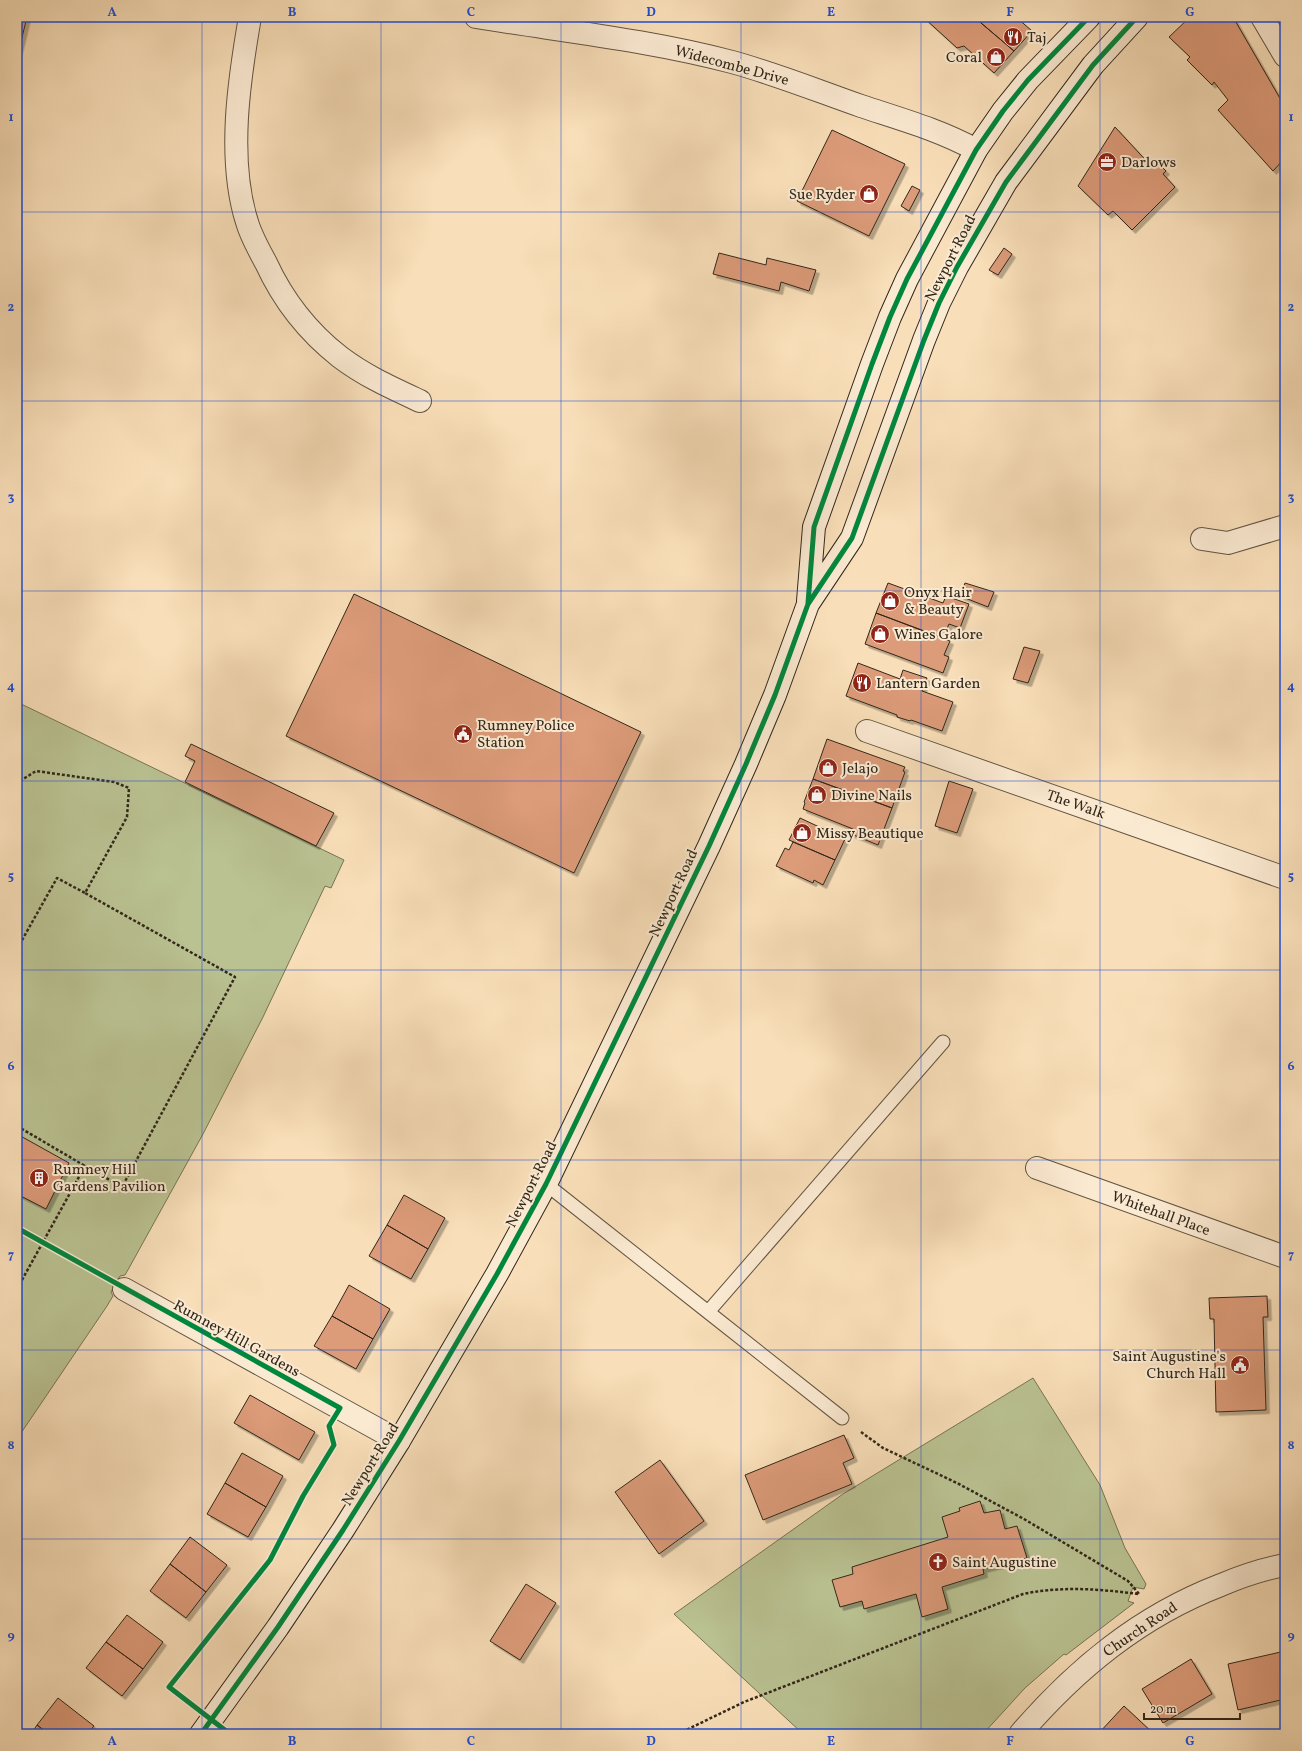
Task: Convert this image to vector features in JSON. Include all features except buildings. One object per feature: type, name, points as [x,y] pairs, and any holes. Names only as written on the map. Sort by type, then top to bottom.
[{"type":"main road","points":[[250,17],[238,94],[236,144],[240,189],[247,222],[273,279],[292,308],[314,334],[341,357],[375,380],[420,401]]},
{"type":"main road","name":"Widecombe Drive","points":[[476,17],[649,45],[732,62],[775,74],[922,126],[962,142],[976,150]]},
{"type":"main road","name":"Newport Road","points":[[808,604],[814,527],[872,364],[890,317],[907,279],[976,150],[1002,111],[1028,80],[1089,17]]},
{"type":"main road","name":"Newport Road","points":[[201,1734],[278,1627],[343,1530],[399,1441],[497,1274],[546,1184],[661,947],[746,764],[775,695],[808,604],[852,538],[900,404],[937,309],[957,267],[1006,182],[1093,65],[1137,17]]},
{"type":"main road","points":[[1262,17],[1285,56]]},
{"type":"main road","points":[[1202,538],[1228,543],[1285,526]]},
{"type":"main road","name":"The Walk","points":[[867,731],[1285,878]]},
{"type":"main road","name":"Whitehall Place","points":[[1037,1168],[1285,1257]]},
{"type":"main road","name":"Rumney Hill Gardens","points":[[124,1289],[399,1441]]},
{"type":"main road","name":"Church Road","points":[[1020,1734],[1043,1707],[1077,1674],[1135,1629],[1173,1605],[1242,1576],[1285,1565]]},
{"type":"lane","points":[[708,1312],[943,1042]]},
{"type":"lane","points":[[546,1184],[842,1418]]},
{"type":"path","points":[[17,785],[20,781],[36,771],[114,782],[129,788],[127,817],[85,893]]},
{"type":"path","points":[[17,949],[57,878],[235,977],[122,1187],[17,1126]]},
{"type":"path","points":[[17,1289],[85,1166]]},
{"type":"path","points":[[17,1228],[124,1289]]},
{"type":"path","points":[[17,1328],[19,1330],[17,1333]]},
{"type":"path","points":[[842,1418],[883,1448],[957,1483],[1024,1519],[1128,1581],[1140,1595]]},
{"type":"path","points":[[678,1734],[744,1702],[1023,1594],[1042,1590],[1101,1589],[1140,1595],[1173,1605]]},
{"type":"green space","points":[[17,702],[344,860],[331,888],[325,886],[263,1017],[203,1134],[129,1268],[125,1275],[120,1276],[111,1292],[113,1296],[107,1306],[17,1439]]},
{"type":"green space","points":[[1033,1378],[1100,1485],[1125,1548],[1146,1584],[1144,1589],[1133,1587],[1128,1601],[1134,1603],[1066,1655],[1064,1654],[1025,1688],[983,1734],[803,1734],[674,1614],[843,1494]]},
{"type":"cycle path","points":[[808,603],[814,527],[872,364],[890,317],[907,279],[976,150],[1003,111],[1028,80],[1089,17]]},
{"type":"cycle path","points":[[201,1734],[278,1627],[343,1530],[399,1441],[497,1274],[546,1184],[709,846],[775,695],[808,604],[852,538],[924,340],[939,303],[957,267],[1006,182],[1093,65],[1137,17]]},
{"type":"cycle path","points":[[17,1228],[340,1408],[329,1426],[334,1445],[303,1496],[270,1560],[169,1687],[230,1734]]},
{"type":"place","name":"Taj","points":[[1013,37]]},
{"type":"place","name":"Coral","points":[[996,57]]},
{"type":"place","name":"Darlows","points":[[1107,162]]},
{"type":"place","name":"Sue Ryder","points":[[869,194]]},
{"type":"place","name":"Onyx Hair & Beauty","points":[[890,601]]},
{"type":"place","name":"Wines Galore","points":[[880,634]]},
{"type":"place","name":"Lantern Garden","points":[[862,683]]},
{"type":"place","name":"Rumney Police Station","points":[[463,734]]},
{"type":"place","name":"Jelajo","points":[[828,768]]},
{"type":"place","name":"Divine Nails","points":[[817,795]]},
{"type":"place","name":"Missy Beautique","points":[[802,833]]},
{"type":"place","name":"Rumney Hill Gardens Pavilion","points":[[39,1178]]},
{"type":"place","name":"Saint Augustine's Church Hall","points":[[1240,1365]]},
{"type":"place","name":"Saint Augustine","points":[[938,1562]]}]
